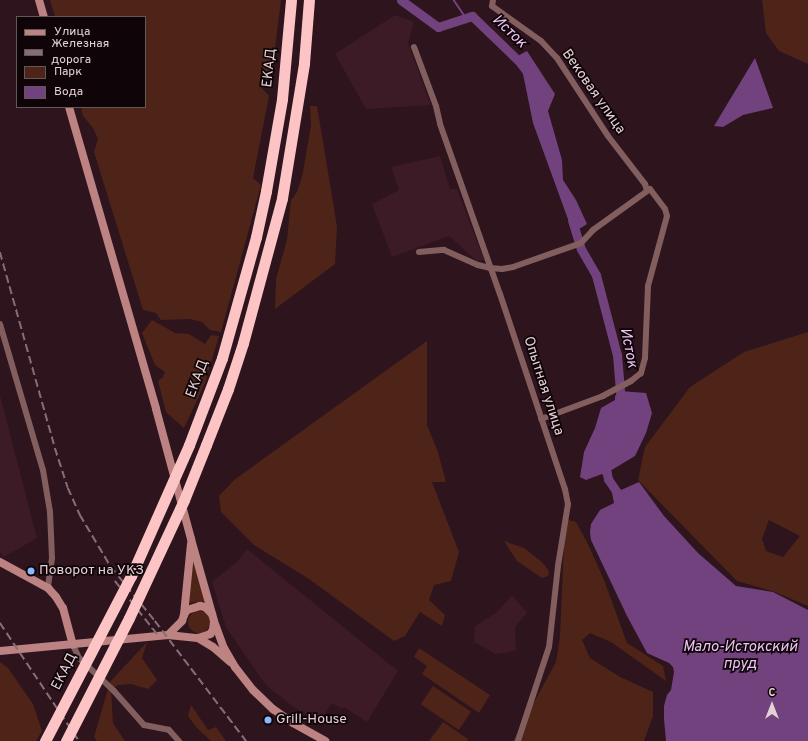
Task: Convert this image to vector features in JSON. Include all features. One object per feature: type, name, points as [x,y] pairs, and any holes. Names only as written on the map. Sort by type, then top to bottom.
[{"type":"highway","name":"ЕКАД","points":[[45,741],[131,576],[189,445],[222,358],[256,237],[266,191],[282,99],[291,0]]},
{"type":"highway","points":[[66,741],[129,618],[184,500],[228,389],[243,343],[282,198],[304,62],[309,0]]},
{"type":"main road","points":[[39,0],[44,16]]},
{"type":"main road","points":[[70,108],[213,618],[224,648],[235,667],[253,690],[273,709],[293,723],[325,741]]},
{"type":"main road","points":[[191,539],[183,618],[186,631],[213,647],[235,667]]},
{"type":"main road","points":[[0,562],[48,588],[63,608],[74,645]]},
{"type":"main road","points":[[0,651],[168,635],[196,638],[210,634],[214,630],[213,618],[205,607],[200,606],[187,610],[183,618],[168,635]]},
{"type":"street","name":"Вековая улица","points":[[493,0],[492,6],[541,42],[557,58],[608,136],[666,210],[667,216],[648,286],[644,365],[641,373],[603,396],[541,419]]},
{"type":"street","name":"Опытная улица","points":[[414,47],[436,106],[440,124],[565,489],[568,504],[558,566],[549,647],[518,741]]},
{"type":"street","points":[[420,252],[444,250],[478,265],[490,268],[513,267],[579,244],[593,230],[649,190]]},
{"type":"street","points":[[0,324],[43,470],[50,512],[52,558],[48,588]]},
{"type":"street","points":[[74,645],[79,658],[114,691],[144,725],[169,730],[179,741]]},
{"type":"shaded area","points":[[395,15],[414,22],[408,43],[431,105],[366,109],[335,54]]},
{"type":"shaded area","points":[[440,156],[450,189],[457,189],[484,260],[477,261],[449,236],[392,257],[372,204],[399,190],[391,167]]},
{"type":"shaded area","points":[[0,395],[37,538],[4,557],[0,552]]},
{"type":"shaded area","points":[[247,549],[398,671],[367,722],[344,707],[342,709],[332,703],[319,722],[298,710],[269,688],[262,680],[226,627],[212,582],[238,561]]},
{"type":"shaded area","points":[[512,595],[527,613],[515,627],[516,651],[496,654],[474,642],[475,626],[496,613]]},
{"type":"green space","points":[[50,0],[281,0],[271,80],[260,79],[259,85],[269,96],[253,178],[261,185],[221,332],[210,330],[202,322],[190,319],[161,320],[156,313],[143,310],[94,152],[98,139],[93,128],[83,116],[81,108],[146,108],[146,16],[55,16]]},
{"type":"green space","points":[[762,0],[808,0],[808,64],[779,51],[766,33]]},
{"type":"green space","points":[[310,106],[317,106],[337,227],[335,264],[275,309],[276,279],[287,240],[291,200],[297,192],[302,177],[311,126]]},
{"type":"green space","points":[[152,320],[175,333],[189,334],[205,344],[211,335],[219,336],[205,383],[184,428],[166,412],[158,381],[163,377],[165,372],[155,365],[142,333]]},
{"type":"green space","points":[[808,332],[808,606],[775,592],[737,581],[638,480],[645,447],[690,387],[744,352]],"holes":[[[769,520],[800,536],[783,557],[766,551],[762,539]]]},
{"type":"green space","points":[[427,341],[427,425],[438,452],[446,482],[432,482],[459,552],[451,581],[434,585],[429,600],[445,615],[442,626],[420,612],[405,636],[394,641],[309,579],[254,545],[221,512],[219,496],[234,480]]},
{"type":"green space","points":[[568,520],[576,522],[587,542],[604,580],[627,643],[663,666],[666,681],[611,642],[590,633],[582,640],[590,658],[620,677],[653,692],[653,716],[644,741],[513,741],[556,662],[560,637],[564,543]]},
{"type":"green space","points":[[504,541],[524,548],[542,562],[549,571],[548,576],[542,578],[517,561]]},
{"type":"green space","points":[[193,558],[205,601],[189,603]]},
{"type":"green space","points":[[199,611],[207,614],[210,622],[207,630],[199,633],[191,630],[188,622],[191,614]]},
{"type":"green space","points":[[147,642],[142,658],[157,680],[148,689],[131,684],[118,685],[111,689],[113,723],[125,741],[97,741],[94,737],[110,682]]},
{"type":"green space","points":[[419,648],[490,695],[479,713],[422,674],[427,666],[414,657]]},
{"type":"green space","points":[[0,662],[8,668],[33,704],[42,731],[36,741],[0,741]]},
{"type":"green space","points":[[433,686],[471,712],[459,730],[421,704]]},
{"type":"green space","points":[[191,705],[208,730],[216,727],[226,741],[211,741],[196,727],[188,716]]},
{"type":"green space","points":[[443,722],[468,739],[467,741],[429,741]]},
{"type":"water","points":[[527,51],[555,94],[548,111],[562,160],[563,180],[576,200],[587,224],[573,233],[533,123],[523,74],[512,59]]},
{"type":"water","points":[[755,58],[773,108],[743,115],[723,127],[714,126]]},
{"type":"water","points":[[620,391],[646,393],[652,413],[646,433],[635,456],[610,471],[610,478],[606,479],[602,474],[586,480],[580,477],[584,452],[595,428],[601,408],[615,400],[615,396]]},
{"type":"water","name":"Мало-Истокский пруд","points":[[639,482],[664,516],[698,553],[736,586],[773,592],[808,610],[808,741],[666,741],[664,706],[667,695],[671,690],[674,672],[673,667],[669,663],[647,653],[627,616],[591,540],[590,532],[591,524],[600,510],[614,503],[611,488],[617,487],[621,490]]},
{"type":"waterway","name":"Исток","points":[[401,0],[438,27],[472,16],[524,66]]},
{"type":"waterway","points":[[454,0],[466,18]]},
{"type":"waterway","name":"Исток","points":[[572,220],[581,249],[596,275],[617,355],[621,403]]},
{"type":"waterway","name":"Исток","points":[[606,468],[608,479],[620,497]]},
{"type":"railway","points":[[0,252],[55,448],[68,488],[80,515],[111,567],[155,621],[246,741]]},
{"type":"railway","points":[[115,581],[157,634]]},
{"type":"railway","points":[[0,623],[79,741]]},
{"type":"place","name":"Поворот на УКЗ","points":[[31,571]]},
{"type":"place","name":"Grill-House","points":[[268,720]]}]
